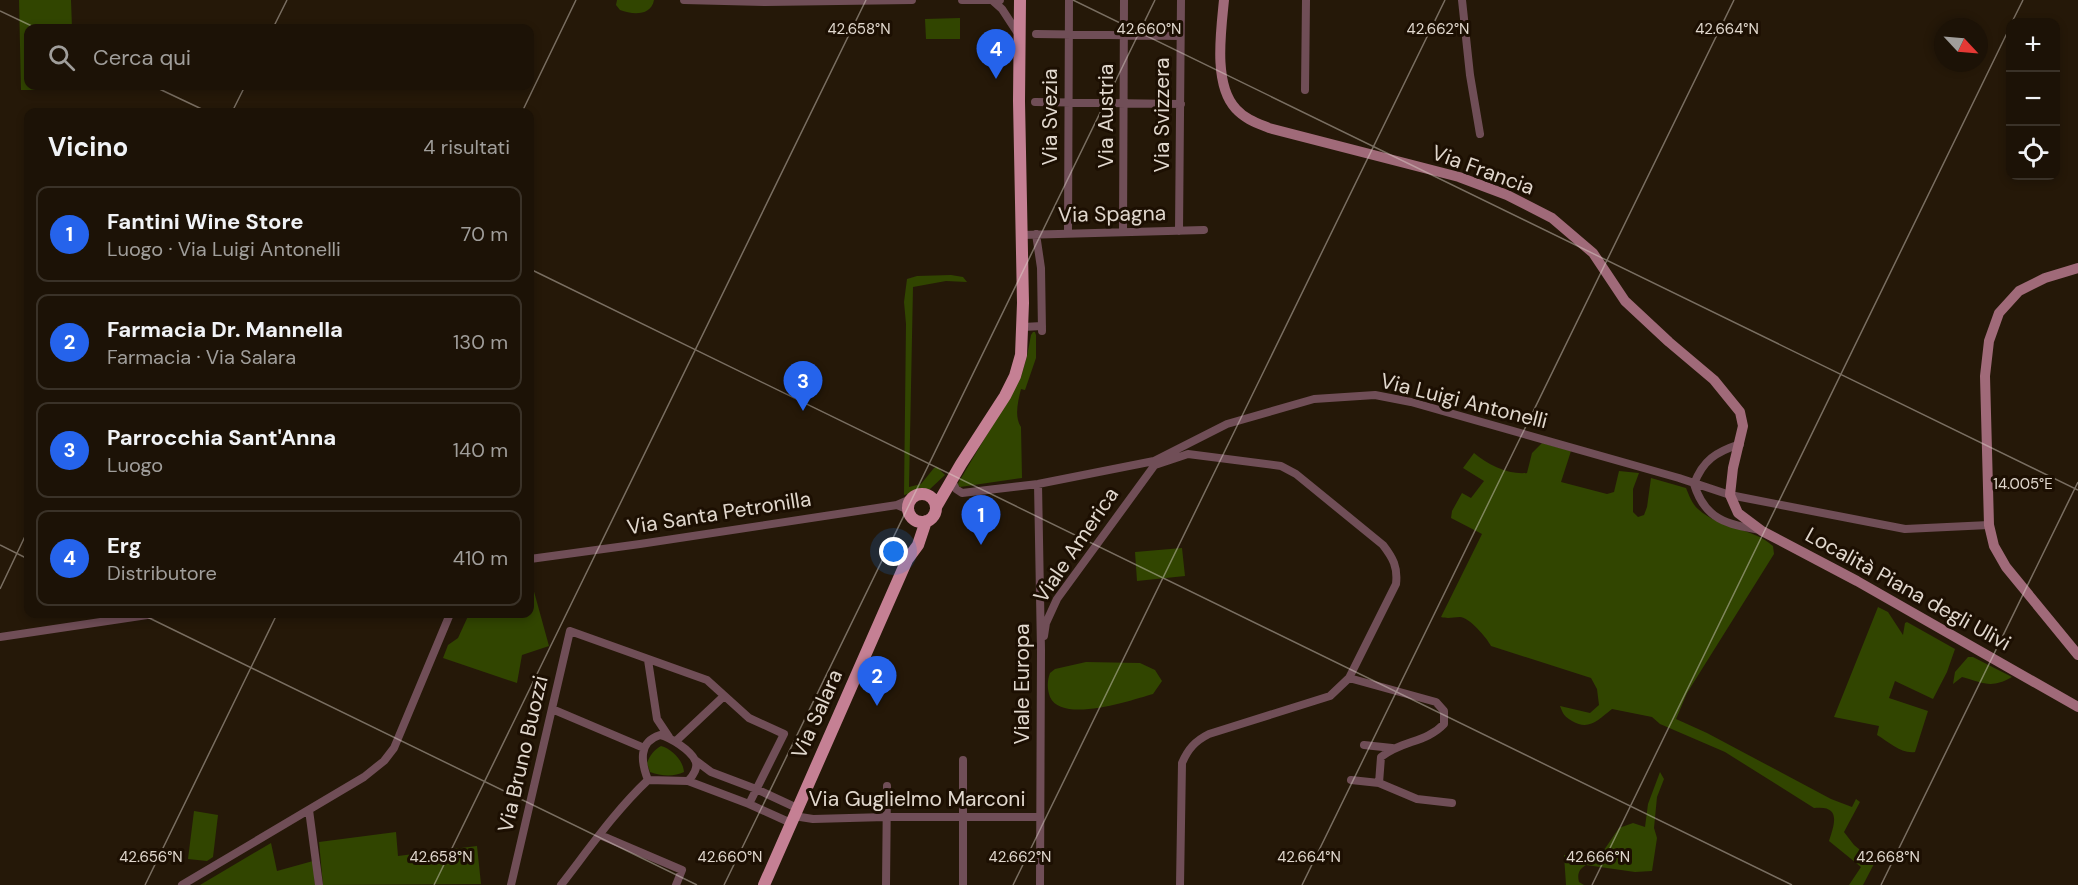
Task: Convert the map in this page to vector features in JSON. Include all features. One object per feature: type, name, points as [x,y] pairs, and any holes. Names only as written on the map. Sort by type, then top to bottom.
[{"type":"main road","name":"Via Francia","points":[[1224,0],[1221,35],[1222,83],[1228,99],[1237,111],[1250,120],[1269,128],[1459,177],[1508,195],[1552,218],[1593,253],[1625,301],[1714,380],[1740,412],[1743,426],[1740,444]]},
{"type":"main road","points":[[936,507],[929,496],[921,494],[913,498],[906,511],[917,521],[926,521],[934,516],[936,507],[949,483],[1011,385],[1021,355],[1023,327],[1020,6]]},
{"type":"main road","points":[[2078,268],[2045,278],[2019,291],[1999,313],[1989,341],[1985,376],[1989,525],[1994,546],[2006,567],[2078,654]]},
{"type":"main road","points":[[1730,495],[1733,468],[1740,444]]},
{"type":"main road","points":[[929,496],[949,483]]},
{"type":"main road","name":"Località Piana degli Ulivi","points":[[1730,495],[1738,513],[1762,531],[1857,581],[2078,707]]},
{"type":"main road","name":"Via Salara","points":[[906,511],[915,531],[908,560]]},
{"type":"main road","name":"Via Salara","points":[[766,885],[794,816],[908,560],[918,545],[926,521]]},
{"type":"street","points":[[684,0],[766,2],[912,0]]},
{"type":"street","points":[[962,0],[1020,6]]},
{"type":"street","name":"Via Svezia","points":[[1068,233],[1069,0]]},
{"type":"street","name":"Via Austria","points":[[1123,232],[1124,0]]},
{"type":"street","name":"Via Svizzera","points":[[1179,231],[1181,0]]},
{"type":"street","points":[[1305,0],[1305,90]]},
{"type":"street","points":[[1462,0],[1470,75],[1480,134]]},
{"type":"street","points":[[998,3],[1019,35]]},
{"type":"street","points":[[1036,34],[1180,36]]},
{"type":"street","points":[[1035,102],[1181,104]]},
{"type":"street","name":"Via Spagna","points":[[1022,235],[1204,230]]},
{"type":"street","points":[[1023,327],[1042,329],[1041,268],[1036,234]]},
{"type":"street","name":"Via Luigi Antonelli","points":[[949,483],[963,493],[1038,484],[1154,463],[1227,424],[1314,399],[1376,395],[1411,402],[1679,478],[1730,495]]},
{"type":"street","points":[[1740,444],[1712,457],[1700,469],[1694,484],[1702,506],[1710,513],[1737,526],[1762,531]]},
{"type":"street","points":[[1154,463],[1188,454],[1281,466],[1296,474],[1383,545],[1394,560],[1398,574],[1396,584],[1349,678],[1330,696],[1209,734],[1197,740],[1187,752],[1182,764],[1180,885]]},
{"type":"street","name":"Viale America","points":[[1041,650],[1046,623],[1057,599],[1154,463]]},
{"type":"street","name":"Viale Europa","points":[[1038,484],[1041,650],[1040,885]]},
{"type":"street","name":"Località Piana degli Ulivi","points":[[1730,495],[1905,529],[1989,525]]},
{"type":"street","name":"Via Santa Petronilla","points":[[534,558],[906,511]]},
{"type":"street","points":[[0,637],[127,618]]},
{"type":"street","points":[[183,885],[376,769],[394,748],[448,618]]},
{"type":"street","name":"Via Bruno Buozzi","points":[[511,885],[570,631],[648,660]]},
{"type":"street","points":[[749,804],[756,789],[784,734],[749,718],[707,680],[648,660],[657,719],[672,739],[711,772],[756,789],[794,816]]},
{"type":"street","points":[[1349,678],[1436,702],[1444,711],[1444,724],[1434,734],[1392,748],[1381,757],[1379,783]]},
{"type":"street","points":[[672,739],[724,696]]},
{"type":"street","points":[[552,709],[644,748]]},
{"type":"street","points":[[648,780],[642,765],[644,748],[654,737],[660,735],[672,739]]},
{"type":"street","points":[[1364,746],[1392,748]]},
{"type":"street","points":[[688,781],[694,775],[695,760]]},
{"type":"street","points":[[963,760],[963,885]]},
{"type":"street","points":[[561,885],[600,835],[648,780],[688,781],[749,804],[794,816]]},
{"type":"street","points":[[1351,780],[1379,783],[1417,799],[1452,803]]},
{"type":"street","points":[[886,885],[887,786]]},
{"type":"street","points":[[309,810],[319,885]]},
{"type":"street","name":"Via Guglielmo Marconi","points":[[794,816],[813,819],[1039,817]]},
{"type":"street","points":[[600,835],[682,870],[676,885]]},
{"type":"green space","points":[[19,0],[71,0],[72,24],[24,24],[24,90],[21,90]]},
{"type":"green space","points":[[617,0],[654,0],[645,12],[630,13],[620,10],[616,5]]},
{"type":"green space","points":[[960,18],[960,39],[926,39],[925,19]]},
{"type":"green space","points":[[917,276],[963,277],[967,282],[946,281],[913,287],[909,487],[921,484],[937,467],[945,475],[930,489],[904,495],[906,324],[904,302],[907,279]]},
{"type":"green space","points":[[1033,332],[1036,335],[1036,358],[1025,390],[1021,389],[1017,409],[1021,427],[1022,478],[960,487],[957,485],[1021,377]]},
{"type":"green space","points":[[1542,443],[1571,451],[1561,482],[1607,494],[1614,492],[1619,471],[1639,473],[1633,489],[1633,512],[1638,517],[1644,515],[1647,507],[1651,478],[1686,488],[1694,505],[1707,516],[1756,535],[1773,546],[1774,554],[1687,693],[1676,719],[1831,799],[1852,807],[1856,799],[1860,802],[1844,832],[1854,845],[1875,862],[1863,885],[1849,885],[1861,867],[1829,841],[1834,817],[1829,809],[1814,808],[1725,752],[1660,724],[1652,717],[1612,709],[1593,723],[1578,724],[1564,715],[1560,706],[1590,713],[1599,705],[1597,689],[1591,678],[1491,646],[1482,633],[1468,620],[1460,617],[1441,617],[1482,534],[1451,518],[1452,511],[1462,493],[1471,498],[1484,481],[1463,468],[1474,453],[1499,468],[1527,473],[1532,453]]},
{"type":"green space","points":[[1182,548],[1185,576],[1137,581],[1135,552]]},
{"type":"green space","points":[[534,592],[549,646],[522,655],[517,683],[443,658],[448,645],[458,638],[467,618],[534,618]]},
{"type":"green space","points":[[1878,607],[1888,612],[1903,635],[1907,622],[1955,649],[1947,672],[1933,699],[1895,681],[1889,698],[1928,711],[1915,752],[1900,749],[1877,735],[1879,726],[1834,717]]},
{"type":"green space","points":[[1968,657],[1973,657],[2012,677],[1993,684],[1962,677],[1953,684],[1955,672]]},
{"type":"green space","points":[[1086,662],[1140,663],[1155,670],[1162,681],[1153,694],[1114,705],[1068,709],[1057,705],[1048,691],[1050,673],[1055,669]]},
{"type":"green space","points":[[661,746],[676,756],[682,763],[684,772],[667,775],[650,772],[648,760]]},
{"type":"green space","points":[[1660,772],[1664,779],[1657,797],[1654,828],[1657,838],[1652,871],[1635,872],[1586,865],[1578,874],[1579,882],[1584,885],[1566,885],[1564,855],[1586,856],[1602,853],[1619,828],[1633,823],[1645,827],[1648,804]]},
{"type":"green space","points":[[194,811],[218,815],[213,857],[207,861],[188,859]]},
{"type":"green space","points":[[396,832],[398,856],[477,846],[481,884],[323,885],[319,842]]},
{"type":"green space","points":[[271,843],[277,871],[313,861],[315,885],[200,885]]},
{"type":"place","name":"Erg","points":[[996,79]]},
{"type":"place","name":"Parrocchia Sant'Anna","points":[[803,411]]},
{"type":"place","name":"Fantini Wine Store","points":[[981,545]]},
{"type":"place","name":"Farmacia Dr. Mannella","points":[[877,706]]}]
